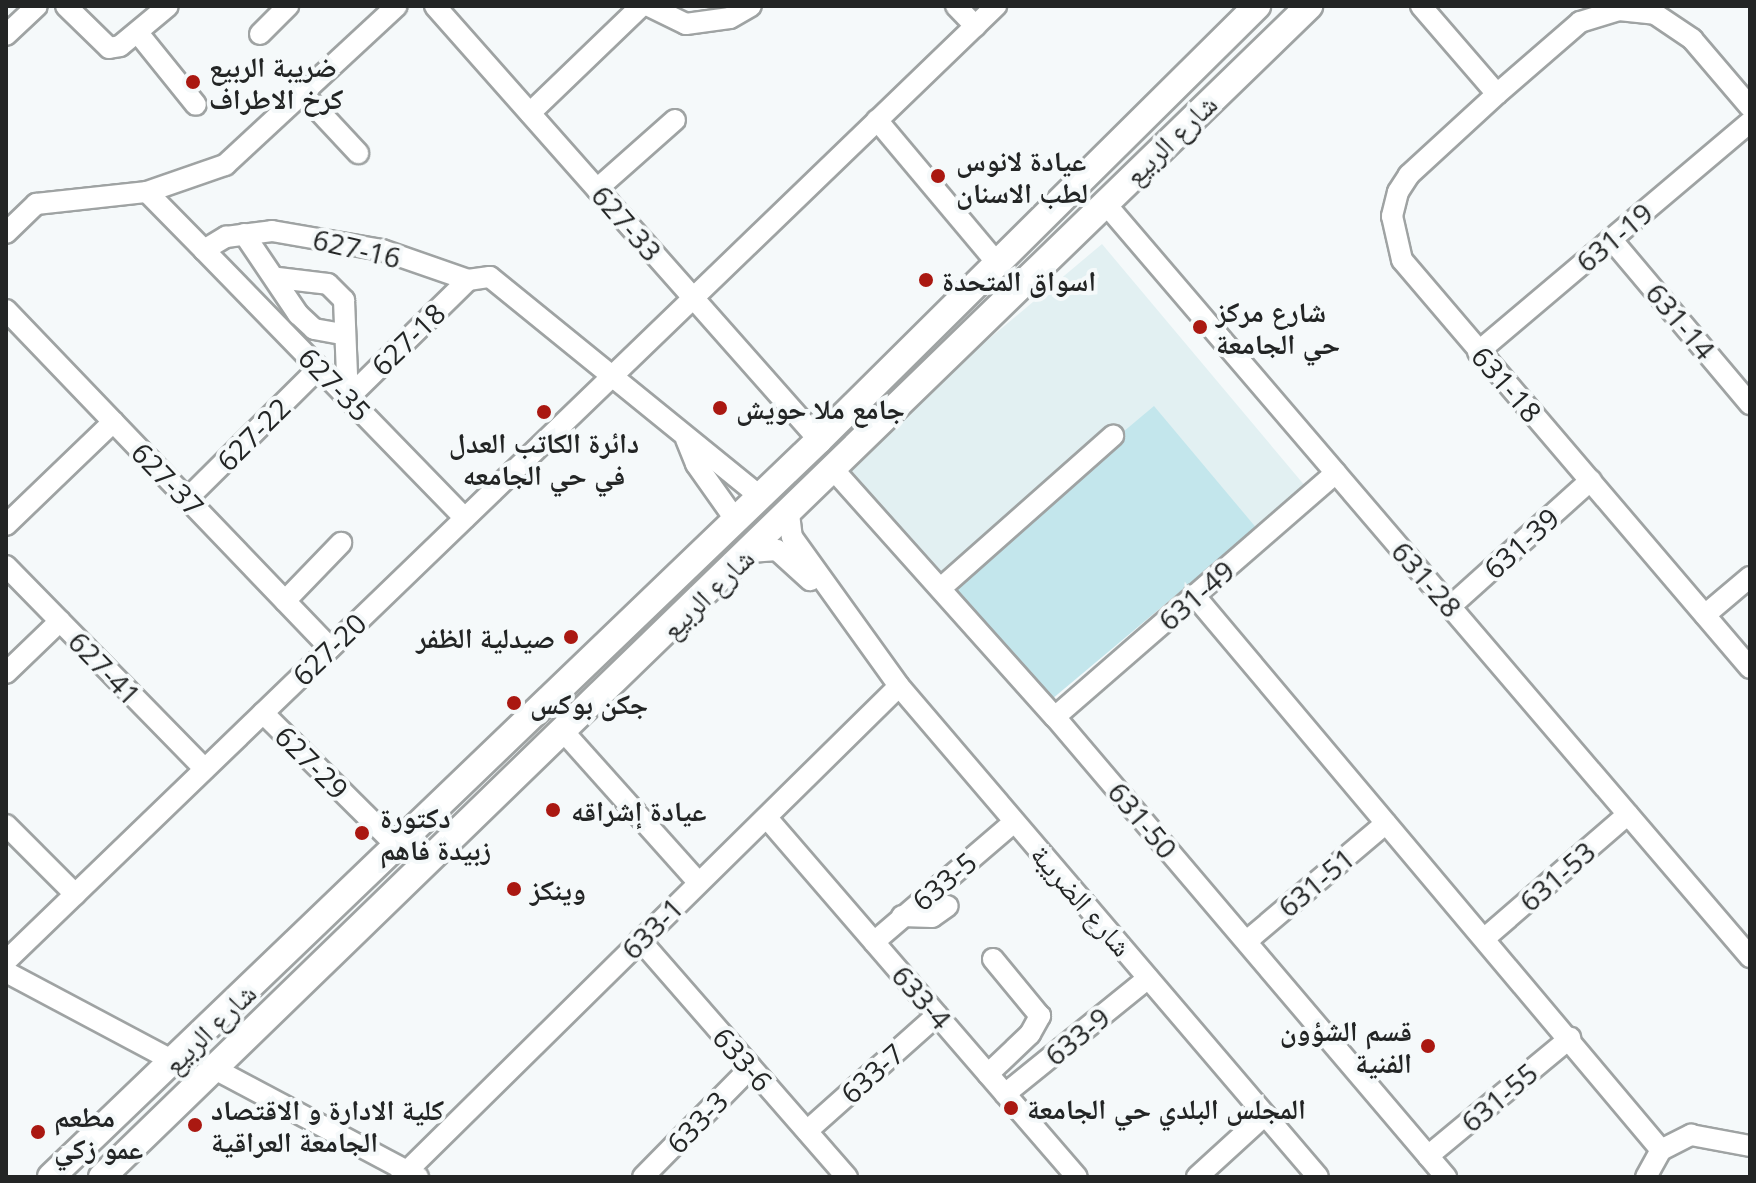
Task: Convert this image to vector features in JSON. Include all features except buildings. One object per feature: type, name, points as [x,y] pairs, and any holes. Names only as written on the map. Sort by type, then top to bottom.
[{"type":"main road","name":"شارع الربيع","points":[[51,1177],[175,1062],[396,845],[819,440],[1257,6]]},
{"type":"main road","name":"شارع الربيع","points":[[102,1177],[750,552],[1104,202],[1309,6]]},
{"type":"main road","points":[[1222,40],[1247,65]]},
{"type":"main road","points":[[307,933],[303,943],[306,954],[322,961],[332,955]]},
{"type":"main road","points":[[263,975],[272,971],[286,976],[291,984],[287,998]]},
{"type":"street","points":[[6,35],[37,6]]},
{"type":"street","points":[[66,6],[104,46],[114,48],[138,33],[168,6]]},
{"type":"street","points":[[260,34],[288,6]]},
{"type":"street","points":[[6,233],[36,204],[147,192],[225,165],[397,6]]},
{"type":"street","name":"627-33","points":[[435,6],[819,440]]},
{"type":"street","points":[[530,113],[641,6]]},
{"type":"street","points":[[649,6],[686,24],[730,18],[751,6]]},
{"type":"street","points":[[956,6],[975,26]]},
{"type":"street","name":"627-20","points":[[6,961],[996,6]]},
{"type":"street","points":[[1421,6],[1497,94]]},
{"type":"street","name":"631-18","points":[[1750,107],[1675,26],[1655,14],[1619,10],[1580,22],[1497,94],[1409,175],[1392,216],[1402,260],[1750,668]]},
{"type":"street","points":[[138,33],[196,105]]},
{"type":"street","points":[[303,94],[358,153]]},
{"type":"street","points":[[597,189],[675,120]]},
{"type":"street","points":[[877,120],[996,262]]},
{"type":"street","name":"631-19","points":[[1478,352],[1750,122]]},
{"type":"street","points":[[147,192],[204,250]]},
{"type":"street","name":"631-28","points":[[1104,202],[1750,957]]},
{"type":"street","points":[[244,234],[278,278],[298,314],[314,329],[343,334]]},
{"type":"street","name":"627-16","points":[[204,250],[226,237],[244,234],[331,238],[468,280],[494,278],[686,439],[708,450],[759,496]]},
{"type":"street","name":"631-14","points":[[1611,239],[1750,404]]},
{"type":"street","name":"627-35","points":[[204,250],[465,518]]},
{"type":"street","points":[[278,278],[317,292],[334,311],[343,334],[348,398]]},
{"type":"street","name":"627-18","points":[[348,398],[468,280]]},
{"type":"street","name":"627-37","points":[[6,310],[330,648]]},
{"type":"street","name":"627-22","points":[[187,499],[319,368]]},
{"type":"street","points":[[6,525],[113,422]]},
{"type":"street","points":[[941,588],[1113,436]]},
{"type":"street","name":"627-16","points":[[686,439],[696,464],[735,519]]},
{"type":"street","name":"631-50","points":[[832,468],[1055,717],[1446,1177]]},
{"type":"street","name":"631-49","points":[[1055,717],[1336,473]]},
{"type":"street","name":"631-39","points":[[1451,606],[1591,480]]},
{"type":"street","name":"شارع الضريبة","points":[[789,514],[792,537],[848,620],[899,686],[1318,1177]]},
{"type":"street","points":[[285,601],[341,543]]},
{"type":"street","name":"شارع الضريبة","points":[[750,552],[765,547],[786,554],[848,620]]},
{"type":"street","name":"627-41","points":[[6,566],[205,769]]},
{"type":"street","points":[[1705,615],[1750,577]]},
{"type":"street","points":[[1194,595],[1570,1038],[1661,1150]]},
{"type":"street","points":[[6,673],[60,621]]},
{"type":"street","name":"633-1","points":[[408,1175],[698,882],[899,686]]},
{"type":"street","name":"627-29","points":[[263,713],[396,845]]},
{"type":"street","points":[[563,731],[698,882]]},
{"type":"street","name":"631-53","points":[[1485,938],[1628,814]]},
{"type":"street","name":"633-4","points":[[767,818],[1077,1177]]},
{"type":"street","name":"633-5","points":[[874,942],[1014,822]]},
{"type":"street","name":"631-51","points":[[1247,941],[1386,823]]},
{"type":"street","points":[[6,825],[75,894]]},
{"type":"street","points":[[902,916],[932,917],[948,906]]},
{"type":"street","name":"633-6","points":[[640,940],[847,1177]]},
{"type":"street","points":[[988,1074],[1030,1034],[1040,1016],[993,959]]},
{"type":"street","points":[[6,972],[175,1062]]},
{"type":"street","name":"633-9","points":[[1005,1094],[1148,978]]},
{"type":"street","name":"633-7","points":[[807,1131],[937,1015]]},
{"type":"street","name":"631-55","points":[[1428,1156],[1570,1038]]},
{"type":"street","name":"633-3","points":[[643,1177],[751,1067]]},
{"type":"street","points":[[215,1069],[408,1175]]},
{"type":"street","points":[[1197,1177],[1265,1115]]},
{"type":"street","points":[[1646,1177],[1661,1150],[1691,1135],[1708,1134],[1750,1146]]},
{"type":"shaded area","points":[[1102,244],[1304,485],[1046,703],[843,461]]},
{"type":"shaded area","points":[[1154,406],[1256,528],[1049,701],[947,580]]},
{"type":"place","name":"ضريبة الربيع كرخ الاطراف","points":[[193,82]]},
{"type":"place","name":"عيادة لانوس لطب الاسنان","points":[[938,176]]},
{"type":"place","name":"اسواق المتحدة","points":[[926,280]]},
{"type":"place","name":"شارع مركز حي الجامعة","points":[[1200,327]]},
{"type":"place","name":"جامع ملا حويش","points":[[720,408]]},
{"type":"place","name":"دائرة الكاتب العدل في حي الجامعه","points":[[544,412]]},
{"type":"place","name":"صيدلية الظفر","points":[[571,637]]},
{"type":"place","name":"جكن بوكس","points":[[514,703]]},
{"type":"place","name":"عيادة إشراقه","points":[[553,810]]},
{"type":"place","name":"دكتورة زبيدة فاهم","points":[[362,833]]},
{"type":"place","name":"وينكز","points":[[514,889]]},
{"type":"place","name":"قسم الشؤون الفنية","points":[[1428,1046]]},
{"type":"place","name":"المجلس البلدي حي الجامعة","points":[[1011,1108]]},
{"type":"place","name":"كلية الادارة و الاقتصاد الجامعة العراقية","points":[[195,1125]]},
{"type":"place","name":"مطعم عمو زكي","points":[[38,1132]]}]
